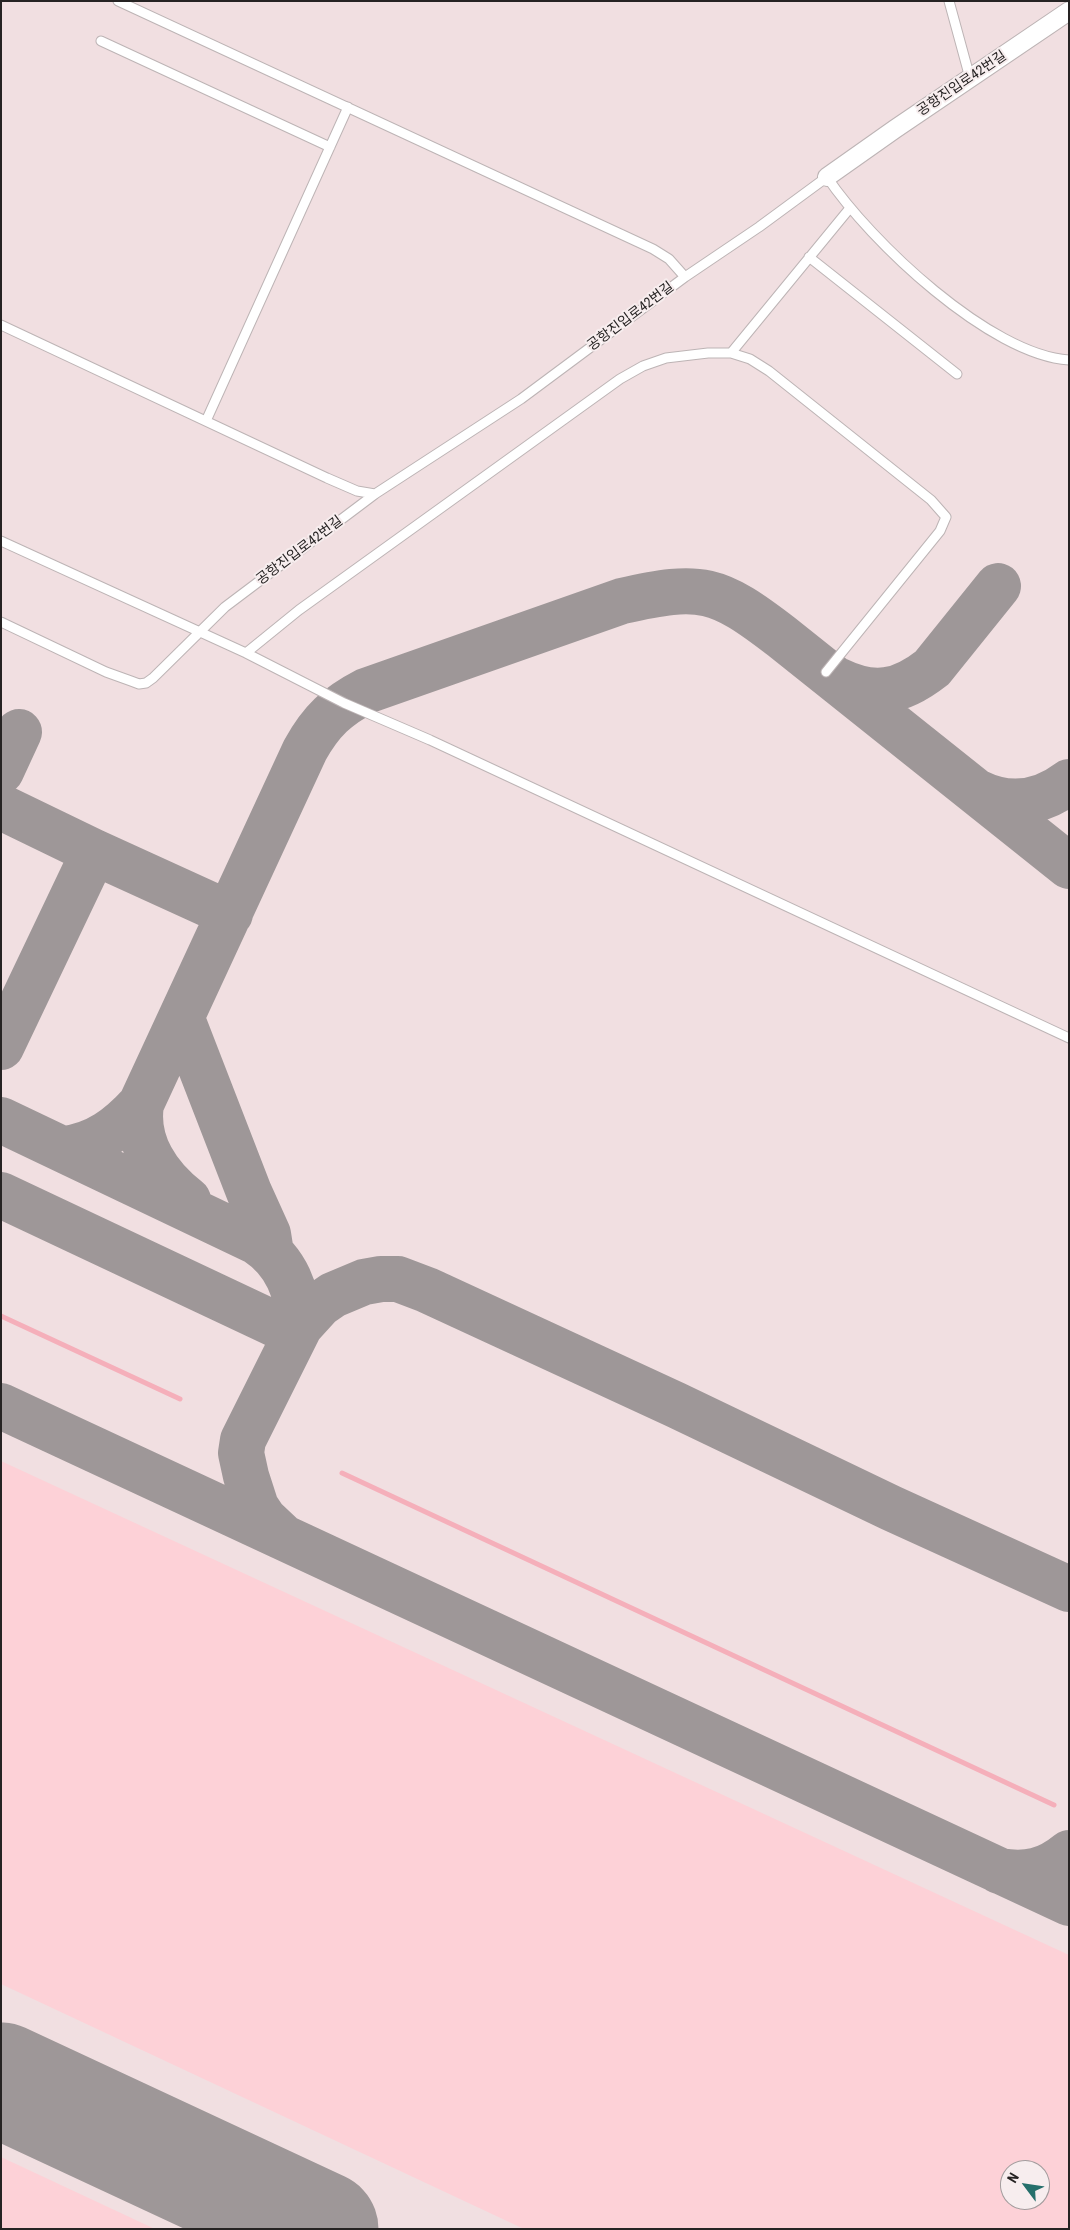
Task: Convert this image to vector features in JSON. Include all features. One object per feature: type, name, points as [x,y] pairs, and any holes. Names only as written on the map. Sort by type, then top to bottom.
[{"type":"street","name":"공항진입로42번길","points":[[827,178],[1069,10]]},
{"type":"lane","points":[[118,1],[653,249],[669,258],[685,277]]},
{"type":"lane","points":[[949,1],[970,78]]},
{"type":"lane","points":[[101,41],[330,147]]},
{"type":"lane","points":[[206,421],[348,108]]},
{"type":"lane","points":[[827,178],[871,232],[909,268],[985,329],[1019,347],[1069,360]]},
{"type":"lane","name":"공항진입로42번길","points":[[1,622],[106,672],[139,684],[146,683],[225,607],[375,494],[521,398],[685,277],[827,178]]},
{"type":"lane","points":[[731,352],[850,208]]},
{"type":"lane","points":[[809,258],[957,374]]},
{"type":"lane","points":[[1,325],[334,481],[365,493],[375,494]]},
{"type":"lane","points":[[246,653],[300,610],[620,379],[643,366],[666,358],[731,352],[750,359],[769,371],[931,500],[946,517],[940,531],[826,672]]},
{"type":"lane","points":[[1,541],[246,653],[344,703],[430,740],[1069,1038]]},
{"type":"shaded area","points":[[1,1],[1069,1],[1069,2229],[1,2229]]},
{"type":"shaded area","points":[[1,1461],[1069,1955],[1069,2229],[524,2229],[1,1984]]},
{"type":"shaded area","points":[[1,2157],[155,2229],[1,2229]]},
{"type":"waterway","points":[[1,1316],[180,1399]]},
{"type":"waterway","points":[[342,1473],[1054,1805]]},
{"type":"taxiway","points":[[837,680],[850,686],[875,691],[898,688],[909,683],[932,668],[998,586]]},
{"type":"taxiway","points":[[141,1104],[305,750],[317,731],[331,715],[346,702],[366,691],[622,601],[649,595],[691,591],[724,599],[741,608],[782,637],[1069,866]]},
{"type":"taxiway","points":[[1,771],[19,732]]},
{"type":"taxiway","points":[[977,792],[1001,800],[1024,801],[1047,795],[1069,782]]},
{"type":"taxiway","points":[[1,807],[230,914]]},
{"type":"taxiway","points":[[1,1047],[94,852]]},
{"type":"taxiway","points":[[182,1019],[249,1192],[268,1234],[271,1253]]},
{"type":"taxiway","points":[[64,1149],[87,1144],[107,1134],[141,1104],[142,1132],[151,1158],[167,1181],[188,1200]]},
{"type":"taxiway","points":[[1,1120],[257,1242],[276,1259],[289,1278],[299,1313],[300,1326]]},
{"type":"taxiway","points":[[1,1195],[296,1334]]},
{"type":"taxiway","points":[[281,1535],[264,1519],[256,1507],[241,1453],[243,1440],[300,1326],[320,1304],[333,1295],[364,1282],[398,1279],[427,1290],[676,1405],[891,1508],[1069,1589]]},
{"type":"taxiway","points":[[1,1406],[1069,1903]]},
{"type":"taxiway","points":[[999,1871],[1019,1873],[1036,1871],[1053,1864],[1069,1853]]},
{"type":"runway","points":[[1,2080],[321,2229]]}]
